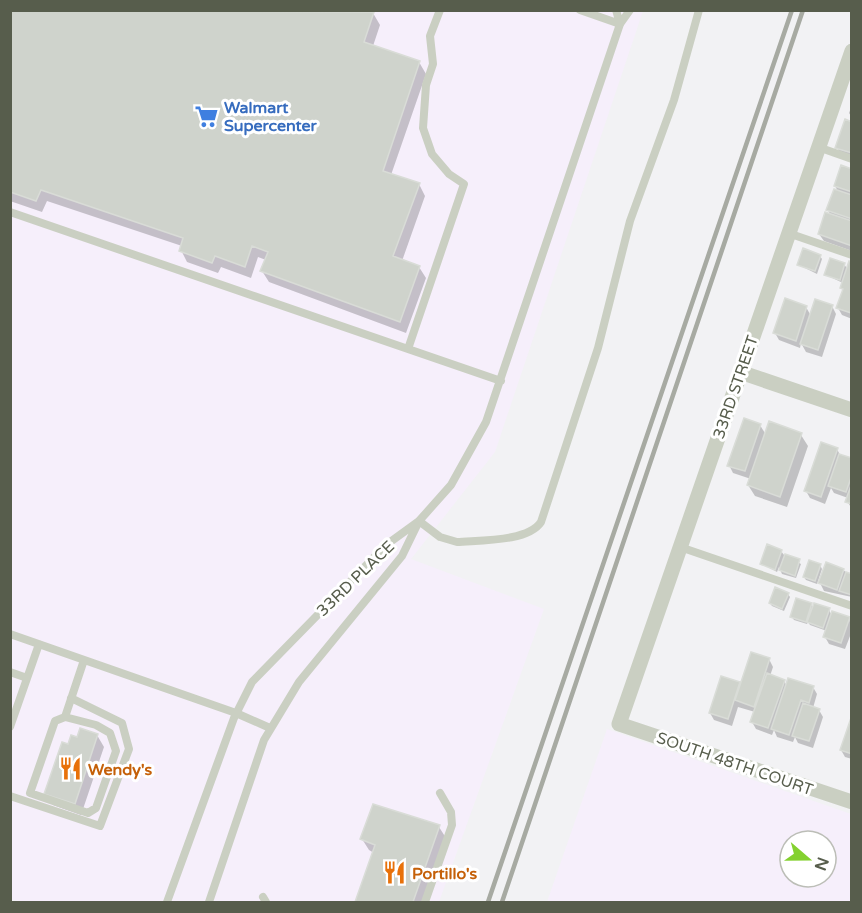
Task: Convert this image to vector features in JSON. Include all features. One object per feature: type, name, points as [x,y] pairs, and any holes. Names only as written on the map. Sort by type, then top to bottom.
[{"type":"street","name":"33RD STREET","points":[[619,724],[852,51]]},
{"type":"street","points":[[740,372],[852,410]]},
{"type":"street","name":"SOUTH 48TH COURT","points":[[619,724],[852,802]]},
{"type":"lane","points":[[408,349],[464,184],[449,174],[432,153],[423,128],[426,85],[433,64],[430,36],[440,10]]},
{"type":"lane","points":[[580,10],[620,24]]},
{"type":"lane","points":[[616,10],[620,24]]},
{"type":"lane","points":[[630,10],[620,24],[486,422],[452,485],[419,521],[440,537],[457,542],[523,535],[537,529],[541,522],[598,348],[630,221],[674,100],[699,10]]},
{"type":"lane","points":[[818,147],[852,159]]},
{"type":"lane","points":[[10,212],[501,381]]},
{"type":"lane","points":[[788,233],[852,255]]},
{"type":"lane","name":"33RD PLACE","points":[[167,903],[236,713],[252,682],[386,545],[419,521]]},
{"type":"lane","name":"33RD PLACE","points":[[209,903],[270,728],[299,682],[402,556],[419,521]]},
{"type":"lane","points":[[680,547],[852,606]]},
{"type":"lane","points":[[10,634],[236,713],[270,728]]},
{"type":"lane","points":[[10,727],[39,644]]},
{"type":"lane","points":[[65,717],[84,660]]},
{"type":"lane","points":[[10,672],[27,678]]},
{"type":"lane","points":[[10,796],[100,826],[129,749],[122,723],[71,698]]},
{"type":"lane","points":[[65,717],[96,724],[110,733],[116,751],[96,808],[88,813],[30,793],[55,721],[65,717]]},
{"type":"lane","points":[[425,903],[452,825],[451,812],[440,793]]},
{"type":"shaded area","points":[[10,11],[643,11],[495,452],[411,559],[544,609],[439,902],[21,902],[11,899]]},
{"type":"shaded area","points":[[607,729],[851,814],[851,902],[547,902]]},
{"type":"building","name":"Walmart Supercenter","points":[[10,10],[374,12],[364,42],[420,61],[383,171],[420,183],[393,256],[420,266],[400,322],[260,271],[268,252],[252,246],[245,267],[215,256],[212,263],[179,251],[183,238],[41,190],[36,201],[10,192]]},
{"type":"building","points":[[845,119],[852,122],[852,153],[835,148]]},
{"type":"building","points":[[841,165],[852,169],[852,192],[834,186]]},
{"type":"building","points":[[834,189],[852,195],[852,219],[826,210]]},
{"type":"building","points":[[825,212],[852,221],[852,246],[818,234]]},
{"type":"building","points":[[803,248],[821,255],[815,271],[797,265]]},
{"type":"building","points":[[830,258],[845,263],[840,280],[824,275]]},
{"type":"building","points":[[849,261],[852,262],[851,313],[836,308]]},
{"type":"building","points":[[785,298],[807,306],[796,341],[773,333]]},
{"type":"building","points":[[815,299],[833,305],[818,350],[800,344]]},
{"type":"building","points":[[744,418],[761,424],[745,471],[727,466]]},
{"type":"building","points":[[769,421],[802,433],[780,497],[747,485]]},
{"type":"building","points":[[821,442],[838,448],[821,497],[804,491]]},
{"type":"building","points":[[839,454],[852,458],[852,475],[846,492],[828,486]]},
{"type":"building","points":[[852,483],[852,504],[845,502]]},
{"type":"building","points":[[767,544],[782,550],[775,570],[760,564]]},
{"type":"building","points":[[785,554],[800,559],[795,576],[779,570]]},
{"type":"building","points":[[809,560],[821,564],[815,581],[803,577]]},
{"type":"building","points":[[826,562],[844,569],[837,590],[818,583]]},
{"type":"building","points":[[846,572],[852,574],[852,595],[839,591]]},
{"type":"building","points":[[775,587],[789,593],[782,609],[769,603]]},
{"type":"building","points":[[796,598],[812,603],[806,622],[790,617]]},
{"type":"building","points":[[814,603],[830,608],[823,628],[807,622]]},
{"type":"building","points":[[832,611],[850,617],[841,643],[823,637]]},
{"type":"building","points":[[751,652],[770,658],[754,707],[735,700]]},
{"type":"building","points":[[767,673],[785,680],[768,728],[750,722]]},
{"type":"building","points":[[721,676],[740,682],[728,719],[709,713]]},
{"type":"building","points":[[788,678],[814,686],[809,703],[801,700],[789,735],[771,729]]},
{"type":"building","points":[[803,703],[820,709],[809,741],[792,736]]},
{"type":"building","points":[[852,715],[852,754],[840,750]]},
{"type":"building","name":"Wendy's","points":[[80,728],[98,734],[75,804],[44,794],[62,742],[68,744],[71,735],[77,737]]},
{"type":"building","name":"Portillo's","points":[[373,804],[440,825],[413,902],[355,902],[375,845],[360,839]]},
{"type":"railway","points":[[488,902],[792,10]]},
{"type":"railway","points":[[502,902],[803,10]]},
{"type":"place","name":"Walmart Supercenter","points":[[206,116]]},
{"type":"place","name":"Wendy's","points":[[70,769]]},
{"type":"place","name":"Portillo's","points":[[394,873]]}]
